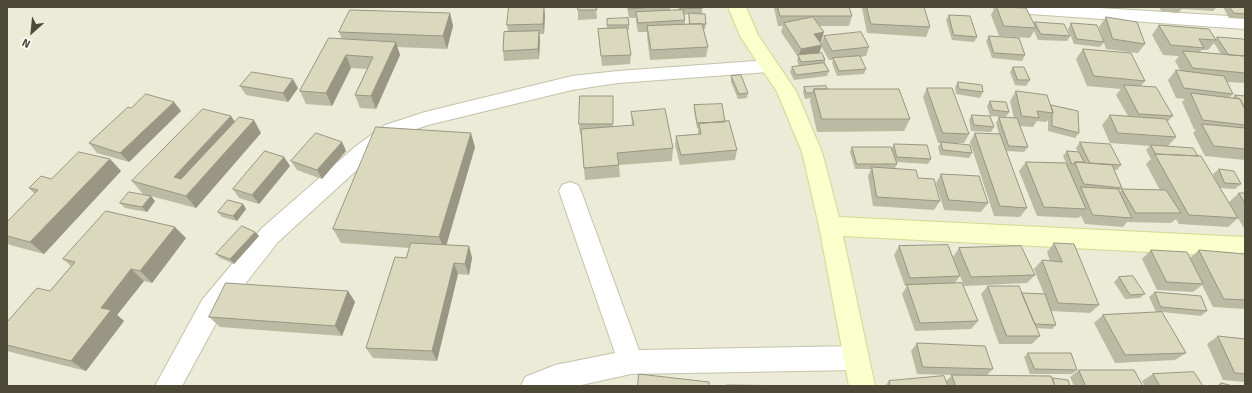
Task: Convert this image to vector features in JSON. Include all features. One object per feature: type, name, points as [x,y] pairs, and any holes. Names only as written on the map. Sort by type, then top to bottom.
[{"type":"main road","points":[[737,7],[749,36],[786,91],[812,152],[830,226],[862,386]]},
{"type":"main road","points":[[830,226],[1245,247]]},
{"type":"street","points":[[1002,7],[1245,23]]},
{"type":"street","points":[[168,386],[211,308],[270,235],[363,152],[392,130],[425,119],[572,83],[618,77],[769,66]]},
{"type":"street","points":[[570,191],[631,362]]},
{"type":"street","points":[[534,386],[555,378],[631,362],[856,358]]},
{"type":"shaded area","points":[[7,7],[1245,7],[1245,386],[7,386]]},
{"type":"building","points":[[509,7],[544,7],[543,24],[507,25]]},
{"type":"building","points":[[578,7],[596,7],[597,10],[578,10]]},
{"type":"building","points":[[629,7],[653,7],[629,9]]},
{"type":"building","points":[[680,7],[702,7],[703,8],[681,9]]},
{"type":"building","points":[[778,7],[849,7],[852,16],[780,16]]},
{"type":"building","points":[[867,7],[924,7],[930,27],[871,24]]},
{"type":"building","points":[[997,7],[1026,8],[1036,28],[1004,26]]},
{"type":"building","points":[[1230,7],[1245,7],[1245,14],[1234,13]]},
{"type":"building","points":[[350,10],[450,13],[443,36],[339,32]]},
{"type":"building","points":[[683,10],[685,20],[638,23],[636,12]]},
{"type":"building","points":[[689,13],[705,14],[706,24],[690,24]]},
{"type":"building","points":[[949,15],[970,16],[977,37],[954,35]]},
{"type":"building","points":[[813,17],[824,32],[814,34],[822,45],[801,49],[784,23]]},
{"type":"building","points":[[1106,17],[1137,22],[1145,44],[1113,39]]},
{"type":"building","points":[[628,18],[629,25],[607,25],[607,19]]},
{"type":"building","points":[[1035,22],[1064,24],[1070,36],[1041,34]]},
{"type":"building","points":[[1071,23],[1097,25],[1104,42],[1077,39]]},
{"type":"building","points":[[702,24],[708,47],[651,50],[647,26]]},
{"type":"building","points":[[1159,25],[1209,29],[1216,40],[1199,39],[1204,48],[1171,45]]},
{"type":"building","points":[[627,28],[631,55],[601,56],[598,29]]},
{"type":"building","points":[[539,31],[538,49],[503,51],[504,32]]},
{"type":"building","points":[[861,32],[869,47],[832,51],[824,36]]},
{"type":"building","points":[[989,36],[1019,38],[1025,55],[994,53]]},
{"type":"building","points":[[1217,37],[1243,39],[1245,41],[1245,56],[1229,55]]},
{"type":"building","points":[[329,38],[396,42],[371,96],[355,95],[373,57],[346,55],[326,93],[300,91]]},
{"type":"building","points":[[1083,49],[1131,53],[1145,81],[1094,76]]},
{"type":"building","points":[[1183,51],[1245,56],[1245,73],[1193,68]]},
{"type":"building","points":[[822,53],[825,60],[801,62],[798,55]]},
{"type":"building","points":[[860,56],[866,69],[839,71],[833,58]]},
{"type":"building","points":[[824,63],[829,71],[796,75],[792,67]]},
{"type":"building","points":[[1013,67],[1024,67],[1030,80],[1018,80]]},
{"type":"building","points":[[1176,70],[1224,76],[1233,94],[1184,88]]},
{"type":"building","points":[[252,72],[293,79],[283,93],[240,86]]},
{"type":"building","points":[[741,75],[748,93],[739,94],[731,76]]},
{"type":"building","points":[[958,82],[982,85],[983,92],[959,89]]},
{"type":"building","points":[[1124,85],[1156,87],[1173,116],[1139,114]]},
{"type":"building","points":[[826,86],[827,89],[814,89],[813,93],[806,93],[804,87]]},
{"type":"building","points":[[927,88],[952,88],[969,134],[943,133]]},
{"type":"building","points":[[814,89],[899,89],[910,119],[822,119]]},
{"type":"building","points":[[1016,91],[1047,95],[1053,113],[1037,111],[1039,118],[1022,116]]},
{"type":"building","points":[[1191,93],[1240,99],[1245,109],[1245,125],[1203,120]]},
{"type":"building","points":[[146,94],[174,102],[120,153],[89,143],[128,107],[131,108]]},
{"type":"building","points":[[1235,95],[1245,96],[1245,109],[1240,99]]},
{"type":"building","points":[[580,96],[613,96],[613,124],[579,124]]},
{"type":"building","points":[[990,101],[1006,102],[1009,112],[993,110]]},
{"type":"building","points":[[722,104],[725,122],[697,123],[694,105]]},
{"type":"building","points":[[1051,105],[1078,111],[1079,133],[1052,126],[1053,113]]},
{"type":"building","points":[[203,109],[231,116],[174,177],[181,179],[239,117],[254,120],[186,196],[132,181]]},
{"type":"building","points":[[665,109],[673,148],[617,153],[619,165],[584,168],[581,129],[634,125],[631,112]]},
{"type":"building","points":[[972,115],[990,116],[994,127],[974,125]]},
{"type":"building","points":[[1110,115],[1166,119],[1176,137],[1118,133]]},
{"type":"building","points":[[999,117],[1017,118],[1028,147],[1009,146]]},
{"type":"building","points":[[729,121],[737,150],[681,155],[676,136],[701,134],[699,124]]},
{"type":"building","points":[[1202,124],[1245,128],[1245,149],[1214,146]]},
{"type":"building","points":[[376,127],[471,133],[439,237],[333,229]]},
{"type":"building","points":[[316,133],[342,142],[317,170],[291,161]]},
{"type":"building","points":[[975,133],[1000,134],[1027,208],[1000,206]]},
{"type":"building","points":[[941,142],[970,145],[972,153],[943,150]]},
{"type":"building","points":[[1080,142],[1110,144],[1121,165],[1090,163]]},
{"type":"building","points":[[894,144],[927,145],[931,159],[897,157]]},
{"type":"building","points":[[1151,145],[1193,148],[1198,156],[1156,154]]},
{"type":"building","points":[[852,147],[891,147],[897,164],[857,164]]},
{"type":"building","points":[[265,151],[284,157],[252,195],[233,189]]},
{"type":"building","points":[[1067,151],[1079,152],[1084,162],[1075,162],[1072,164]]},
{"type":"building","points":[[79,152],[110,159],[30,242],[7,236],[7,222],[38,190],[29,188],[41,176],[51,179]]},
{"type":"building","points":[[1155,154],[1201,156],[1238,218],[1189,215]]},
{"type":"building","points":[[1026,162],[1066,163],[1086,209],[1044,207]]},
{"type":"building","points":[[1075,162],[1112,165],[1122,188],[1084,184]]},
{"type":"building","points":[[872,167],[916,170],[918,178],[934,179],[940,201],[877,197]]},
{"type":"building","points":[[1219,169],[1234,171],[1241,184],[1225,183]]},
{"type":"building","points":[[941,174],[979,176],[988,203],[949,200]]},
{"type":"building","points":[[1081,187],[1118,189],[1132,218],[1093,215]]},
{"type":"building","points":[[1122,189],[1166,190],[1181,213],[1136,213]]},
{"type":"building","points":[[129,192],[151,196],[142,207],[120,203]]},
{"type":"building","points":[[1239,193],[1245,193],[1245,203]]},
{"type":"building","points":[[228,200],[243,204],[233,216],[218,212]]},
{"type":"building","points":[[106,211],[175,227],[140,271],[131,269],[101,308],[111,310],[71,361],[7,345],[7,322],[37,288],[50,291],[75,262],[63,259]]},
{"type":"building","points":[[242,226],[255,232],[230,259],[216,254]]},
{"type":"building","points":[[411,243],[469,246],[465,264],[454,263],[432,351],[366,348],[395,257],[406,258]]},
{"type":"building","points":[[1054,243],[1074,244],[1099,305],[1058,303],[1042,260],[1062,262]]},
{"type":"building","points":[[948,245],[960,276],[910,278],[899,246]]},
{"type":"building","points":[[1021,246],[1035,275],[971,277],[959,248]]},
{"type":"building","points":[[1151,250],[1187,252],[1203,284],[1167,282]]},
{"type":"building","points":[[1199,250],[1245,254],[1245,300],[1224,299]]},
{"type":"building","points":[[1133,276],[1145,294],[1130,295],[1119,277]]},
{"type":"building","points":[[226,283],[348,291],[335,326],[209,317]]},
{"type":"building","points":[[962,283],[978,321],[920,323],[907,285]]},
{"type":"building","points":[[988,286],[1019,286],[1040,336],[1007,336]]},
{"type":"building","points":[[1155,292],[1201,296],[1207,311],[1161,307]]},
{"type":"building","points":[[1022,293],[1045,294],[1056,325],[1035,324]]},
{"type":"building","points":[[1162,312],[1186,353],[1125,355],[1103,315]]},
{"type":"building","points":[[1218,336],[1245,339],[1245,374],[1235,373]]},
{"type":"building","points":[[917,343],[985,346],[993,369],[923,367]]},
{"type":"building","points":[[1028,353],[1071,353],[1077,370],[1035,369]]},
{"type":"building","points":[[1079,370],[1134,370],[1143,386],[1086,386]]},
{"type":"building","points":[[1194,372],[1203,386],[1160,386],[1153,374]]},
{"type":"building","points":[[639,374],[709,382],[709,386],[638,386]]},
{"type":"building","points":[[952,375],[1051,376],[1055,386],[956,386]]},
{"type":"building","points":[[944,376],[948,386],[890,386],[889,381]]},
{"type":"building","points":[[1053,378],[1068,380],[1070,386],[1055,386]]},
{"type":"building","points":[[1221,383],[1233,386],[1221,386]]},
{"type":"building","points":[[727,385],[802,386],[728,386]]}]
